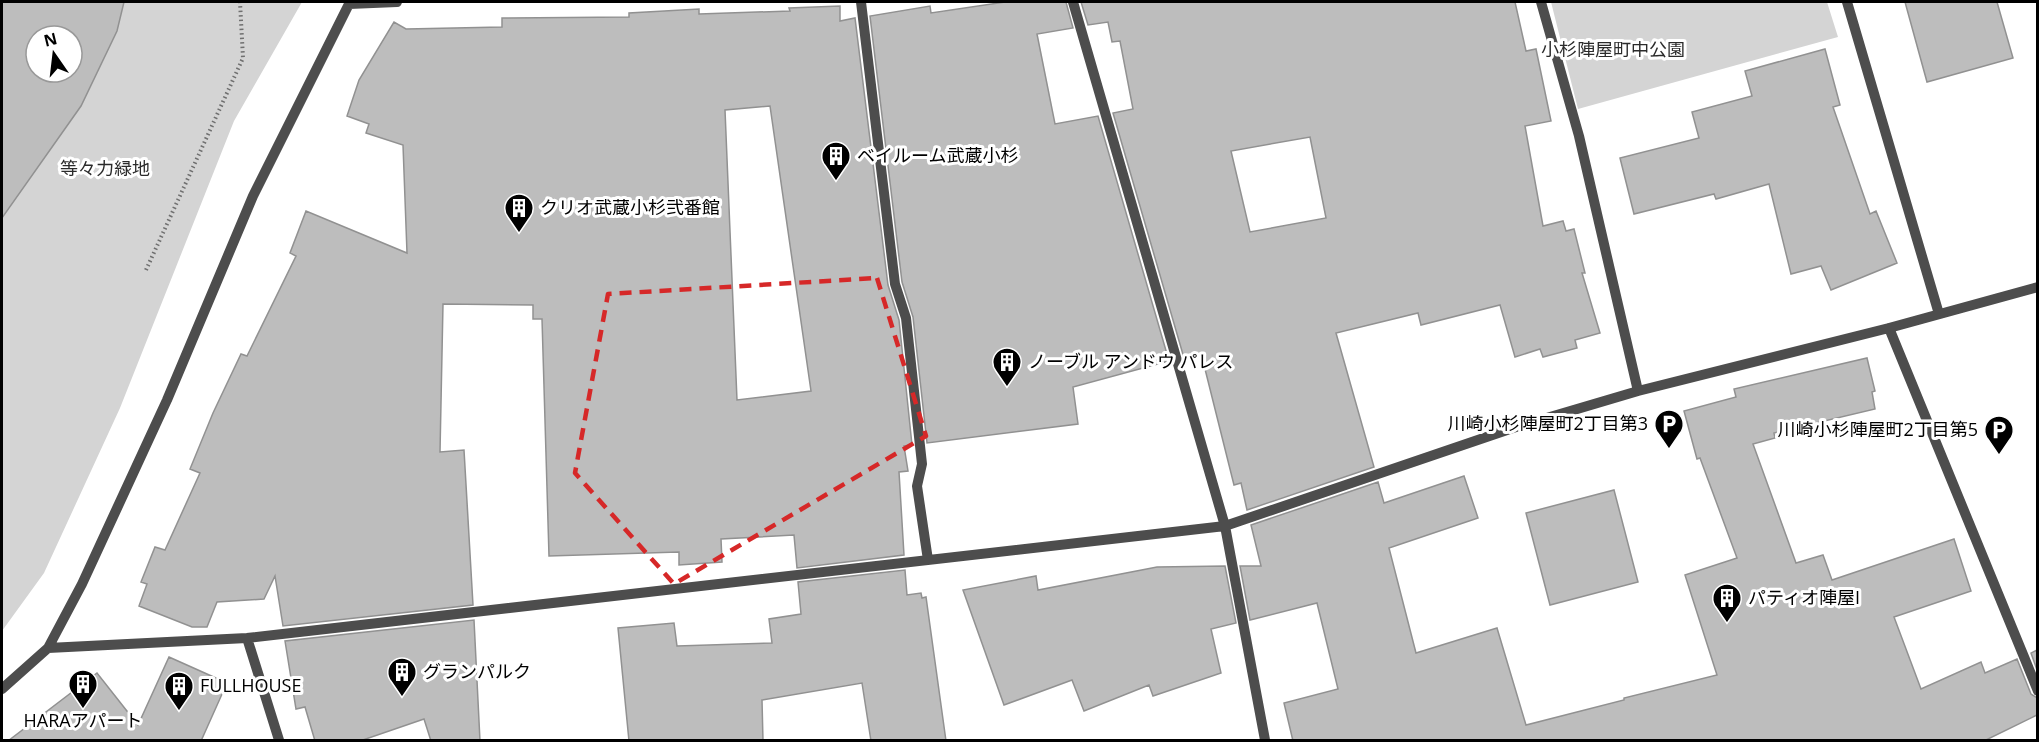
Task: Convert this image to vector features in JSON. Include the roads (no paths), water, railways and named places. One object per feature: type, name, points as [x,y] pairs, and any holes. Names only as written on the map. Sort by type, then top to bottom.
[{"type":"street","points":[[2,689],[48,648],[82,584],[167,400],[253,196],[349,3],[397,2]]},
{"type":"street","points":[[861,2],[895,284],[906,318],[922,464],[916,486],[928,560]]},
{"type":"street","points":[[1074,2],[1225,526],[1265,741]]},
{"type":"street","points":[[1541,2],[1579,136],[1638,391]]},
{"type":"street","points":[[1847,2],[1939,314]]},
{"type":"street","points":[[48,648],[247,638],[1225,526],[1513,428],[1638,391],[1889,328],[2037,286]]},
{"type":"street","points":[[1889,328],[2037,691]]},
{"type":"street","points":[[247,638],[279,741]]},
{"type":"place","name":"ベイルーム武蔵小杉","points":[[836,182]]},
{"type":"place","name":"クリオ武蔵小杉弐番館","points":[[519,234]]},
{"type":"place","name":"ノーブル アンドウ パレス","points":[[1007,388]]},
{"type":"place","name":"川崎小杉陣屋町2丁目第3","points":[[1669,450]]},
{"type":"place","name":"川崎小杉陣屋町2丁目第5","points":[[1999,456]]},
{"type":"place","name":"パティオ陣屋I","points":[[1727,624]]},
{"type":"place","name":"グランパルク","points":[[402,698]]},
{"type":"place","name":"HARAアパート","points":[[83,710]]},
{"type":"place","name":"FULLHOUSE","points":[[179,712]]},
{"type":"park label","name":"小杉陣屋町中公園","points":[[1613,50]]},
{"type":"park label","name":"等々力緑地","points":[[105,169]]}]
